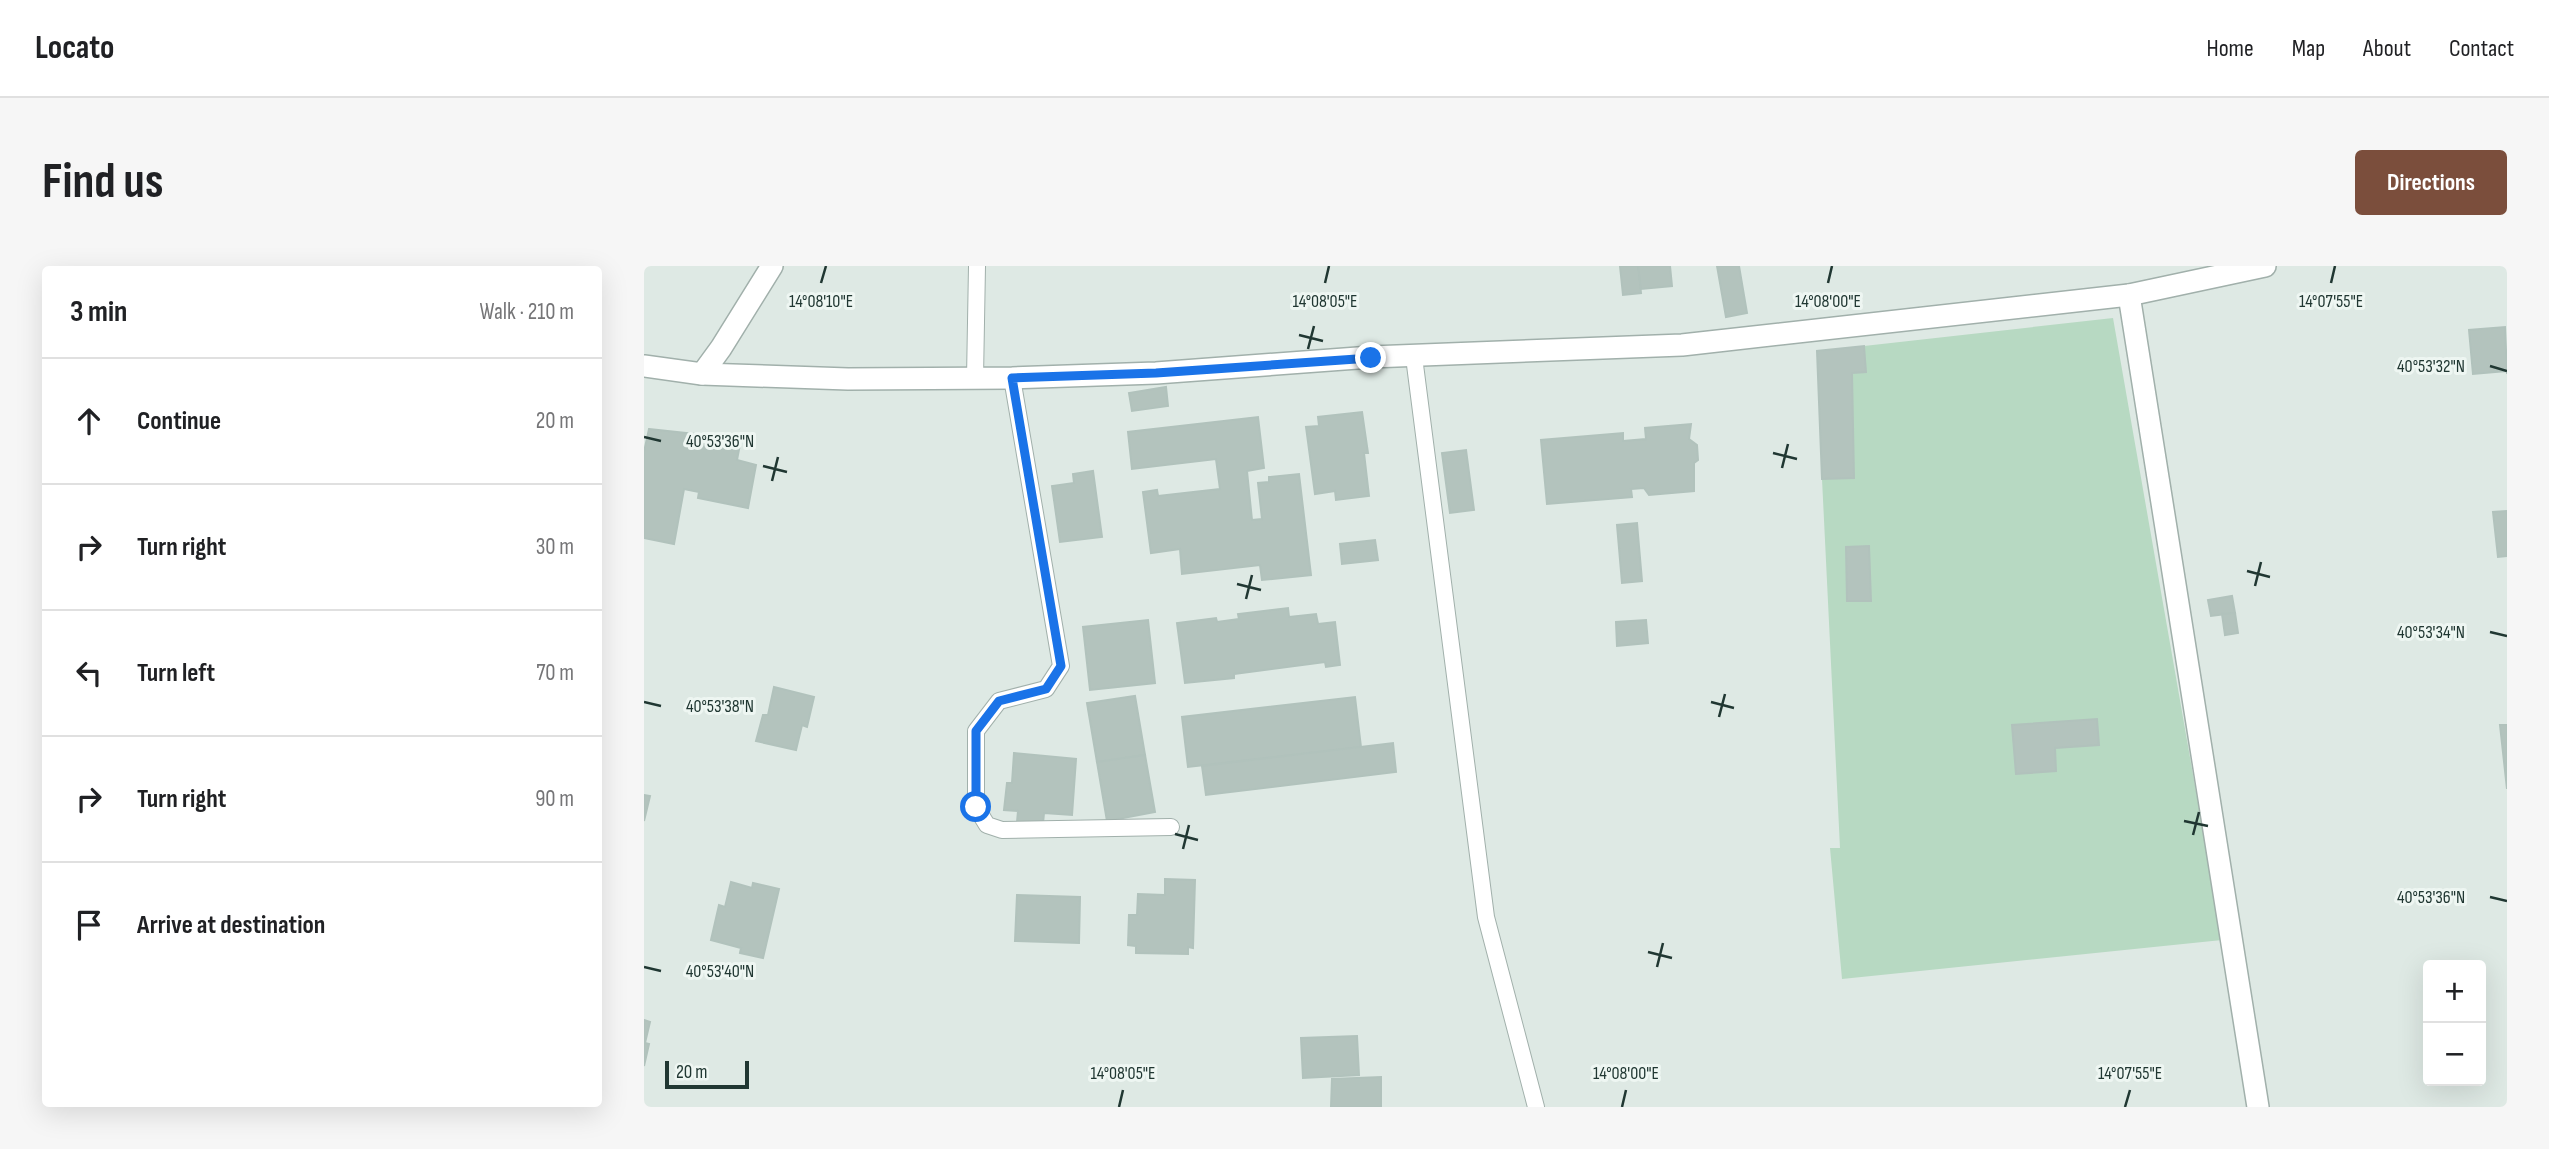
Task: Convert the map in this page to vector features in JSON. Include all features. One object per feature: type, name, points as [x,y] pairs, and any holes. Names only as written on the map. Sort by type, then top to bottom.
[{"type":"street","points":[[702,374],[772,266]]},
{"type":"street","points":[[644,366],[702,374],[848,379],[1012,378],[1682,345],[2129,295],[2265,266]]},
{"type":"street","points":[[2129,295],[2258,1107]]},
{"type":"lane","points":[[975,377],[977,266]]},
{"type":"lane","points":[[1414,357],[1486,917],[1536,1107]]},
{"type":"lane","points":[[1012,378],[1061,666],[1046,689],[999,701],[976,731],[976,807],[987,825],[1002,830],[1171,827]]},
{"type":"green space","points":[[2113,318],[2222,940],[1842,979],[1830,848],[1840,848],[1822,479],[1854,478],[1852,373],[1866,372],[1864,346]]},
{"type":"building","points":[[1620,266],[1638,266],[1641,293],[1623,295]]},
{"type":"building","points":[[1638,266],[1670,266],[1672,286],[1641,289]]},
{"type":"building","points":[[1717,266],[1739,266],[1747,313],[1726,317]]},
{"type":"building","points":[[2505,327],[2507,371],[2473,374],[2469,330]]},
{"type":"building","points":[[1864,346],[1866,372],[1852,373],[1854,478],[1822,479],[1817,351]]},
{"type":"building","points":[[1166,387],[1168,406],[1132,411],[1129,393]]},
{"type":"building","points":[[1362,412],[1368,453],[1364,453],[1369,496],[1336,500],[1335,491],[1315,494],[1306,427],[1319,426],[1318,417]]},
{"type":"building","points":[[1258,417],[1264,468],[1247,471],[1252,520],[1262,519],[1258,483],[1269,482],[1269,477],[1299,474],[1311,575],[1262,580],[1260,565],[1182,574],[1180,549],[1151,553],[1143,492],[1157,490],[1158,496],[1220,489],[1216,459],[1132,469],[1128,432]]},
{"type":"building","points":[[1691,424],[1689,439],[1697,445],[1698,460],[1694,463],[1694,491],[1649,495],[1644,488],[1631,489],[1632,497],[1547,504],[1541,440],[1623,433],[1623,441],[1646,439],[1645,428]]},
{"type":"building","points":[[649,429],[741,439],[737,460],[756,465],[748,508],[698,498],[699,492],[684,489],[674,544],[644,538],[644,452]]},
{"type":"building","points":[[1466,450],[1474,510],[1450,513],[1442,453]]},
{"type":"building","points":[[1093,471],[1102,537],[1060,542],[1052,486],[1074,483],[1073,474]]},
{"type":"building","points":[[2507,511],[2507,556],[2498,557],[2493,512]]},
{"type":"building","points":[[1637,523],[1642,581],[1622,583],[1617,525]]},
{"type":"building","points":[[1375,540],[1378,560],[1342,564],[1340,544]]},
{"type":"building","points":[[1869,546],[1871,601],[1847,601],[1846,547]]},
{"type":"building","points":[[2232,596],[2235,613],[2211,616],[2208,600]]},
{"type":"building","points":[[1288,608],[1289,617],[1316,614],[1318,624],[1335,622],[1340,665],[1326,667],[1325,662],[1234,674],[1234,678],[1185,683],[1177,623],[1216,618],[1217,622],[1239,619],[1238,614]]},
{"type":"building","points":[[2235,613],[2238,633],[2225,635],[2222,614]]},
{"type":"building","points":[[1148,620],[1155,683],[1090,690],[1083,627]]},
{"type":"building","points":[[1646,620],[1648,643],[1617,646],[1616,622]]},
{"type":"building","points":[[774,687],[814,697],[807,727],[802,725],[796,750],[756,741],[763,715],[768,715]]},
{"type":"building","points":[[1135,696],[1145,755],[1097,762],[1087,703]]},
{"type":"building","points":[[1355,697],[1361,747],[1188,767],[1182,717]]},
{"type":"building","points":[[2097,719],[2099,745],[2055,748],[2056,771],[2016,774],[2012,725]]},
{"type":"building","points":[[2500,725],[2507,725],[2507,789]]},
{"type":"building","points":[[1393,743],[1396,772],[1206,795],[1202,766]]},
{"type":"building","points":[[1014,753],[1076,759],[1072,815],[1044,813],[1043,824],[1017,822],[1018,811],[1004,810],[1007,783],[1012,783]]},
{"type":"building","points":[[1145,755],[1155,812],[1107,821],[1097,762]]},
{"type":"building","points":[[644,795],[650,796],[644,821]]},
{"type":"building","points":[[1165,879],[1195,880],[1193,948],[1188,947],[1188,954],[1136,953],[1136,946],[1128,945],[1129,915],[1137,915],[1138,894],[1165,895]]},
{"type":"building","points":[[731,882],[752,888],[753,883],[779,889],[763,958],[740,953],[741,948],[711,940],[719,905],[725,907]]},
{"type":"building","points":[[1017,895],[1080,897],[1079,943],[1015,941]]},
{"type":"building","points":[[644,1020],[650,1022],[645,1043],[649,1044],[644,1066]]},
{"type":"building","points":[[1357,1036],[1359,1075],[1303,1078],[1301,1038]]},
{"type":"building","points":[[1381,1077],[1381,1107],[1331,1107],[1332,1079]]},
{"type":"route","points":[[976,807],[976,731],[999,701],[1046,689],[1061,666],[1012,378],[1156,373],[1371,358]]}]
